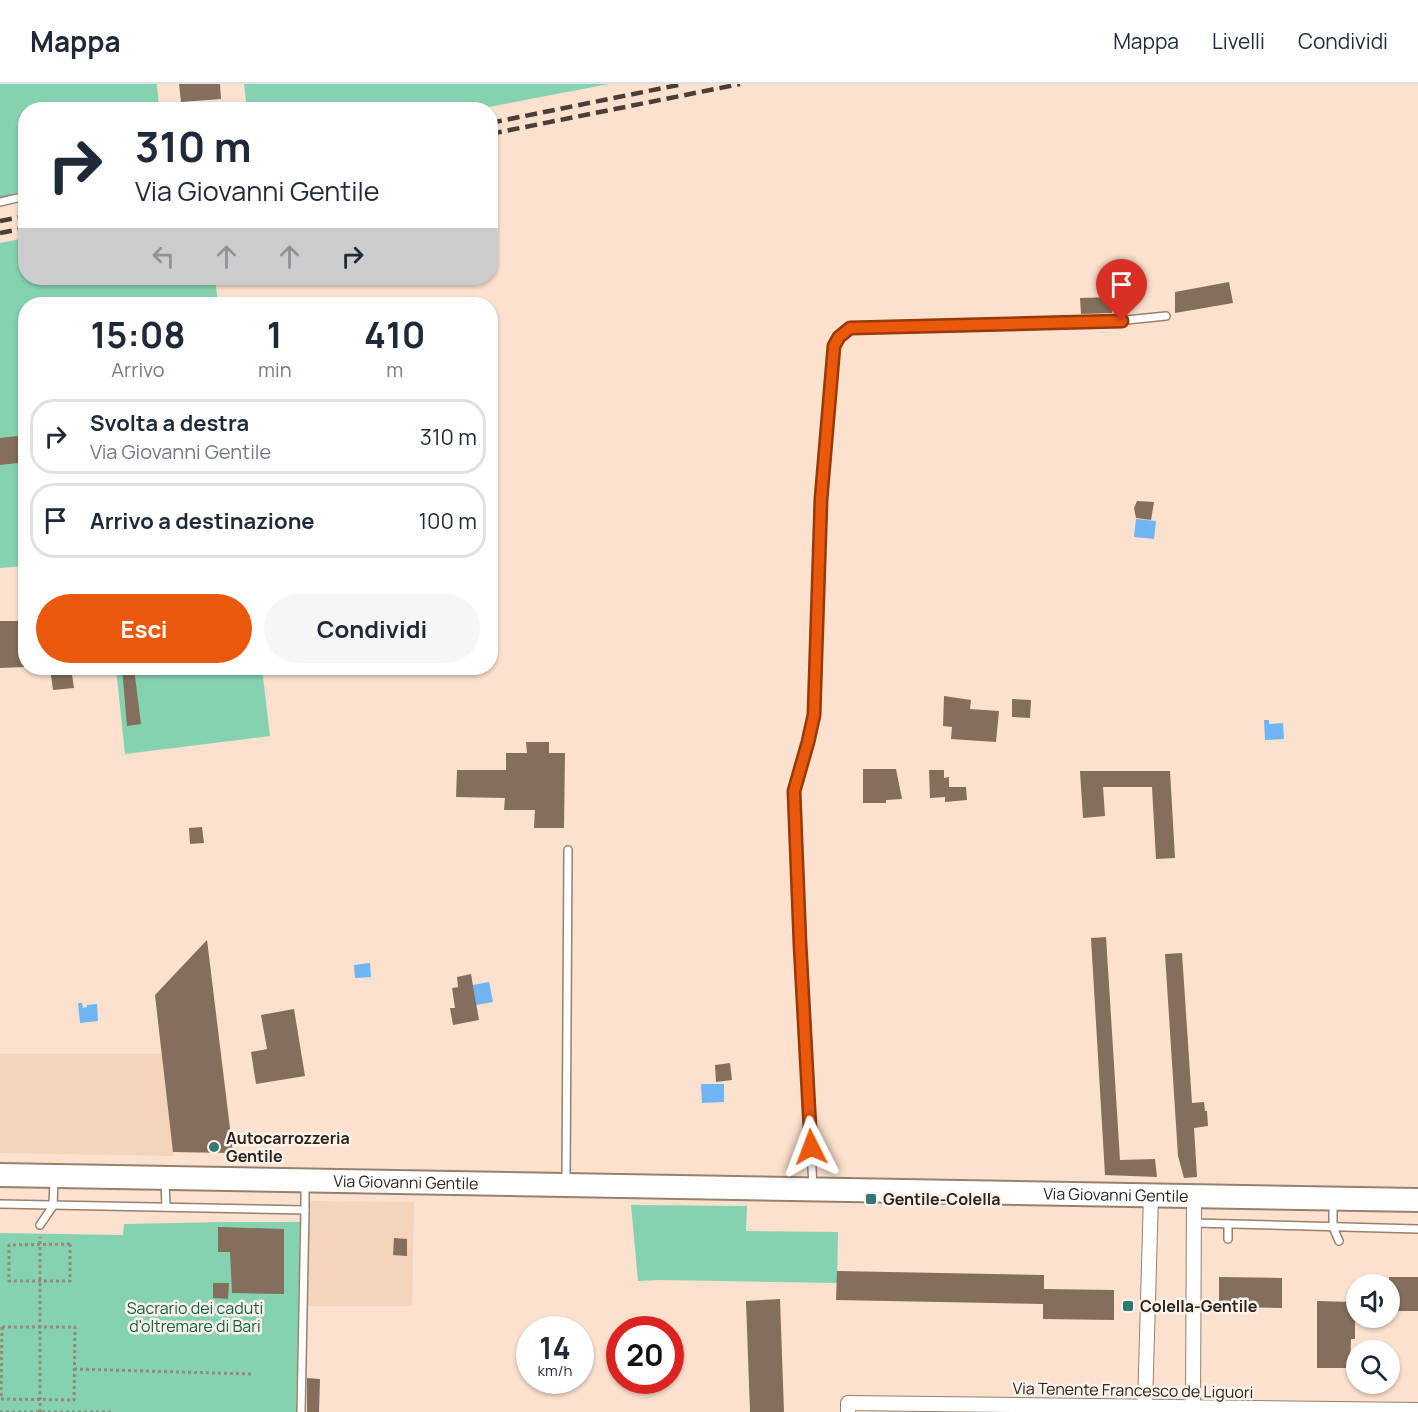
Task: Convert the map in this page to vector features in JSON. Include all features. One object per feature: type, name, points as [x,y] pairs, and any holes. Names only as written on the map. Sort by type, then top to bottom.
[{"type":"main road","name":"Via Giovanni Gentile","points":[[0,1175],[1418,1200]]},
{"type":"street","points":[[1145,1406],[1150,1195]]},
{"type":"street","points":[[1193,1406],[1194,1196]]},
{"type":"street","name":"Via Tenente Francesco de Liguori","points":[[848,1408],[1193,1406],[1276,1410],[1418,1410]]},
{"type":"lane","points":[[0,202],[18,198]]},
{"type":"lane","points":[[813,1189],[794,791],[814,715],[821,499],[834,346],[839,337],[850,328],[1097,323],[1166,316]]},
{"type":"lane","points":[[566,1186],[568,850]]},
{"type":"lane","points":[[40,1225],[54,1206],[54,1176]]},
{"type":"lane","points":[[165,1179],[166,1207]]},
{"type":"lane","points":[[301,1412],[305,1181]]},
{"type":"lane","points":[[1333,1198],[1333,1227],[1339,1241]]},
{"type":"lane","points":[[0,1204],[305,1210]]},
{"type":"lane","points":[[1194,1223],[1418,1229]]},
{"type":"lane","points":[[1228,1224],[1228,1239]]},
{"type":"path","points":[[40,1225],[40,1412]]},
{"type":"path","points":[[70,1244],[70,1281],[41,1281],[9,1281],[9,1245],[70,1244]]},
{"type":"path","points":[[2,1327],[75,1327],[74,1400],[1,1399],[1,1368],[2,1327]]},
{"type":"path","points":[[74,1369],[250,1374]]},
{"type":"path","points":[[0,1412],[114,1412]]},
{"type":"shaded area","points":[[207,940],[233,1153],[174,1152],[174,1156],[0,1153],[0,1054],[161,1054],[155,995]]},
{"type":"shaded area","points":[[310,1201],[414,1202],[412,1306],[308,1306]]},
{"type":"green space","points":[[0,84],[157,84],[158,102],[18,102],[18,194],[0,198]]},
{"type":"green space","points":[[244,84],[609,84],[498,105],[498,102],[246,102]]},
{"type":"green space","points":[[18,239],[18,285],[216,285],[217,297],[18,297],[18,567],[0,568],[0,243]]},
{"type":"green space","points":[[117,675],[263,675],[270,736],[125,754]]},
{"type":"green space","points":[[631,1205],[747,1206],[746,1231],[838,1232],[837,1283],[638,1281]]},
{"type":"green space","name":"Sacrario dei caduti d'oltremare di Bari","points":[[300,1222],[296,1412],[0,1412],[0,1233],[123,1235],[124,1224]]},
{"type":"water","points":[[1136,519],[1156,521],[1154,539],[1134,537]]},
{"type":"water","points":[[1264,720],[1269,720],[1269,724],[1283,723],[1284,739],[1265,740]]},
{"type":"water","points":[[370,963],[371,977],[355,978],[354,965]]},
{"type":"water","points":[[489,982],[493,1002],[476,1005],[473,985]]},
{"type":"water","points":[[78,1003],[82,1003],[83,1008],[97,1004],[98,1021],[80,1023]]},
{"type":"water","points":[[701,1084],[724,1084],[724,1102],[702,1103]]},
{"type":"building","points":[[179,84],[220,84],[221,99],[181,102]]},
{"type":"building","points":[[1229,282],[1233,303],[1175,313],[1175,292]]},
{"type":"building","points":[[1111,297],[1112,313],[1081,314],[1080,298]]},
{"type":"building","points":[[18,436],[18,463],[0,465],[0,438]]},
{"type":"building","points":[[1137,501],[1154,502],[1151,520],[1136,518],[1134,508]]},
{"type":"building","points":[[0,621],[18,621],[18,667],[0,668]]},
{"type":"building","points":[[51,675],[72,675],[74,688],[53,690]]},
{"type":"building","points":[[123,675],[135,675],[141,724],[127,726]]},
{"type":"building","points":[[944,696],[971,700],[970,709],[999,711],[996,742],[951,739],[952,727],[943,726]]},
{"type":"building","points":[[1012,699],[1031,700],[1030,718],[1012,717]]},
{"type":"building","points":[[526,742],[549,742],[549,753],[565,753],[564,828],[534,828],[535,810],[504,810],[505,798],[456,797],[457,770],[506,770],[506,753],[527,753]]},
{"type":"building","points":[[863,769],[896,769],[902,799],[886,800],[886,803],[863,803]]},
{"type":"building","points":[[929,770],[944,770],[944,778],[949,777],[949,787],[966,787],[967,800],[945,802],[945,797],[930,798]]},
{"type":"building","points":[[1080,771],[1170,771],[1175,858],[1156,859],[1152,787],[1103,787],[1105,816],[1083,818]]},
{"type":"building","points":[[202,827],[204,843],[190,844],[189,828]]},
{"type":"building","points":[[1106,937],[1120,1160],[1155,1159],[1157,1177],[1105,1175],[1091,938]]},
{"type":"building","points":[[207,940],[233,1153],[173,1152],[155,995]]},
{"type":"building","points":[[1182,953],[1192,1103],[1204,1102],[1208,1126],[1194,1128],[1197,1177],[1184,1178],[1178,1156],[1165,954]]},
{"type":"building","points":[[471,974],[479,1020],[453,1025],[450,1008],[455,1008],[452,988],[458,987],[457,977]]},
{"type":"building","points":[[294,1009],[305,1076],[256,1084],[251,1052],[267,1049],[261,1015]]},
{"type":"building","points":[[730,1063],[732,1080],[716,1082],[715,1065]]},
{"type":"building","points":[[218,1227],[284,1229],[284,1294],[232,1293],[230,1252],[218,1252]]},
{"type":"building","points":[[394,1238],[407,1239],[407,1256],[393,1255]]},
{"type":"building","points":[[837,1271],[1044,1275],[1044,1289],[1114,1290],[1114,1320],[1043,1319],[1043,1304],[836,1300]]},
{"type":"building","points":[[1219,1277],[1282,1278],[1282,1308],[1219,1307]]},
{"type":"building","points":[[1400,1277],[1418,1277],[1418,1311],[1400,1311]]},
{"type":"building","points":[[213,1283],[229,1283],[228,1299],[213,1298]]},
{"type":"building","points":[[780,1299],[784,1412],[750,1412],[746,1301]]},
{"type":"building","points":[[1317,1301],[1346,1302],[1346,1328],[1355,1328],[1355,1339],[1346,1340],[1346,1368],[1317,1368]]},
{"type":"building","points":[[307,1378],[320,1379],[319,1412],[307,1412]]},
{"type":"railway","points":[[498,121],[683,84]]},
{"type":"railway","points":[[498,132],[740,84]]},
{"type":"railway","points":[[0,221],[18,218]]},
{"type":"railway","points":[[0,233],[18,230]]},
{"type":"place","name":"Autocarrozzeria Gentile","points":[[214,1147]]},
{"type":"place","name":"Gentile-Colella","points":[[871,1199]]},
{"type":"place","name":"Colella-Gentile","points":[[1128,1306]]},
{"type":"route","points":[[811,1147],[804,1041],[794,791],[814,715],[821,499],[834,346],[839,337],[850,328],[1122,321]]}]
